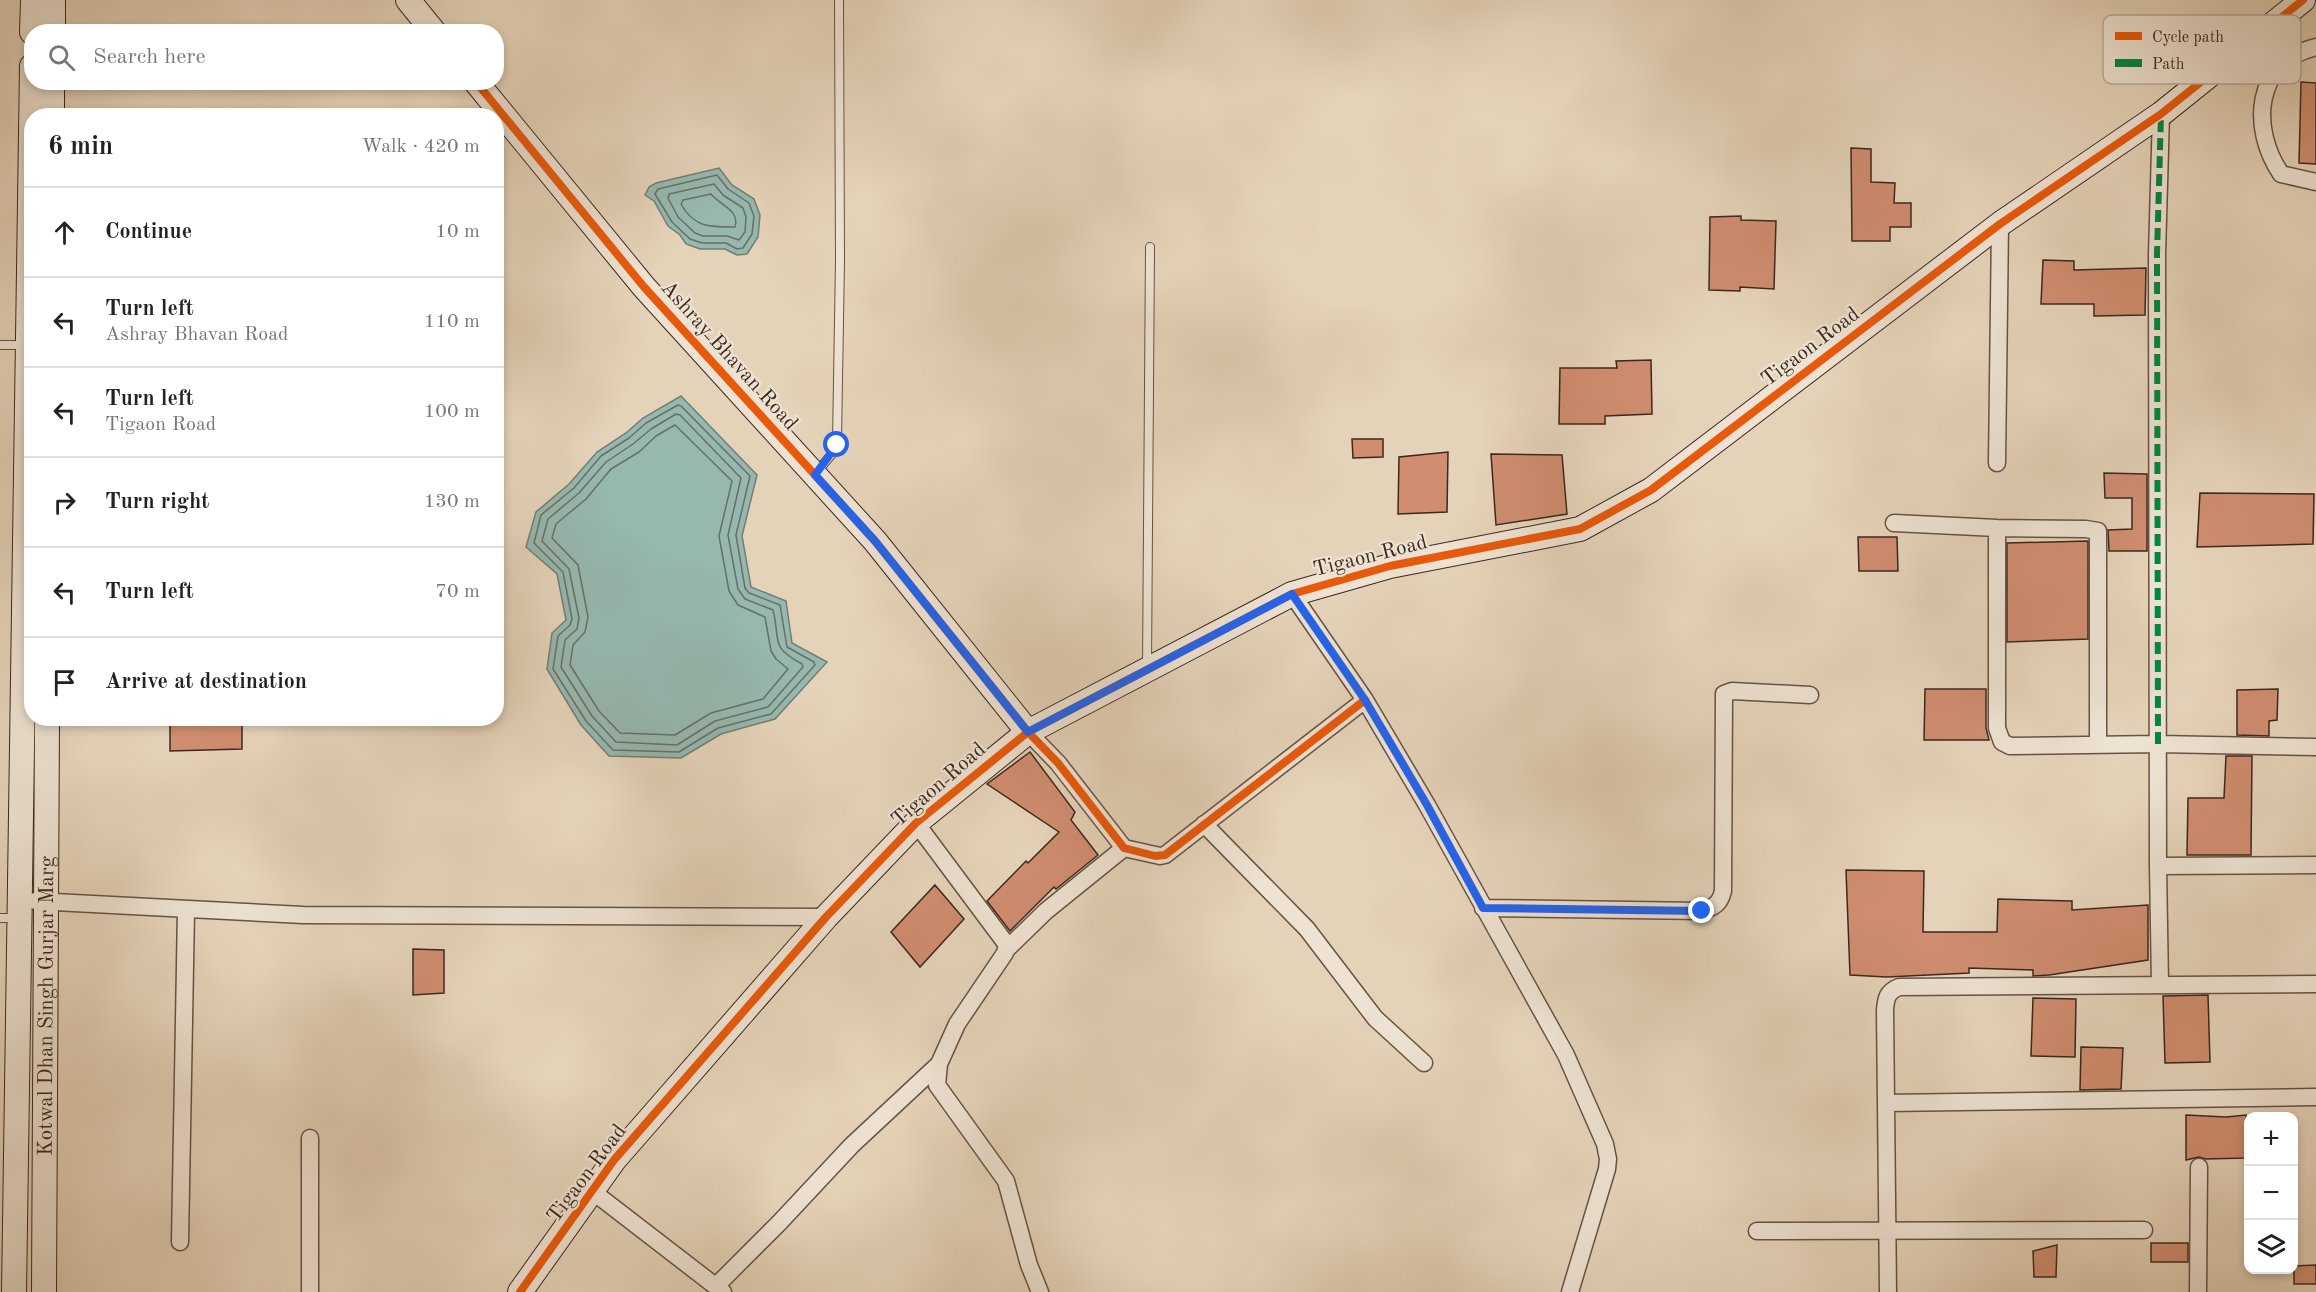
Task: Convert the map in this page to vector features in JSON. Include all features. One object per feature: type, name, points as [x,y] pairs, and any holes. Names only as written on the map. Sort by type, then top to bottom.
[{"type":"street","points":[[32,24],[33,0]]},
{"type":"street","points":[[53,0],[53,24]]},
{"type":"street","points":[[408,0],[428,24]]},
{"type":"street","name":"Tigaon Road","points":[[2284,15],[2303,0]]},
{"type":"street","points":[[2301,51],[2316,46]]},
{"type":"street","name":"Tigaon Road","points":[[520,1292],[614,1160],[826,916],[916,823],[1028,732],[1292,594],[1389,566],[1580,528],[1651,490],[2000,224],[2161,114],[2198,84]]},
{"type":"street","points":[[2267,84],[2263,105],[2264,131],[2271,158],[2281,174],[2316,182]]},
{"type":"street","name":"Kotwal Dhan Singh Gurjar Marg","points":[[31,108],[32,90]]},
{"type":"street","points":[[52,90],[52,108]]},
{"type":"street","name":"Ashray Bhavan Road","points":[[483,90],[497,108]]},
{"type":"street","points":[[2160,986],[2157,254],[2161,114]]},
{"type":"street","name":"Ashray Bhavan Road","points":[[504,116],[644,287],[875,541],[1028,732]]},
{"type":"street","points":[[1997,463],[2000,224]]},
{"type":"street","name":"Kotwal Dhan Singh Gurjar Marg","points":[[14,1292],[12,912],[24,458]]},
{"type":"street","points":[[1894,523],[1997,528],[2086,528],[2098,531],[2098,744]]},
{"type":"street","points":[[1997,528],[1998,736],[2002,742],[2010,746],[2158,744],[2316,747]]},
{"type":"street","points":[[1292,594],[1365,700],[1427,805],[1566,1055],[1607,1152],[1607,1169],[1570,1292]]},
{"type":"street","points":[[1483,908],[1702,911],[1713,908],[1720,901],[1723,891],[1724,694],[1732,692],[1810,695]]},
{"type":"street","points":[[1028,732],[1058,763],[1124,848],[1155,856],[1165,855],[1365,700]]},
{"type":"street","name":"Kotwal Dhan Singh Gurjar Marg","points":[[44,1292],[47,726]]},
{"type":"street","points":[[916,823],[977,907],[1005,940],[1007,949]]},
{"type":"street","points":[[1204,824],[1307,929],[1375,1018],[1424,1063]]},
{"type":"street","points":[[1040,1292],[1029,1265],[1006,1181],[940,1091],[937,1078],[939,1064],[957,1024],[1007,949],[1054,903],[1124,848]]},
{"type":"street","points":[[2158,867],[2316,865]]},
{"type":"street","points":[[12,912],[45,902],[303,915],[826,916]]},
{"type":"street","points":[[180,1242],[186,910]]},
{"type":"street","points":[[1888,1292],[1885,1010],[1886,998],[1890,991],[1899,987],[2316,984]]},
{"type":"street","points":[[592,1191],[720,1289],[852,1145],[939,1064]]},
{"type":"street","points":[[1886,1103],[2316,1097]]},
{"type":"street","points":[[309,1138],[310,1292]]},
{"type":"street","points":[[2198,1292],[2199,1167]]},
{"type":"street","points":[[1757,1231],[2144,1230]]},
{"type":"lane","points":[[815,475],[836,449],[837,440],[840,261],[839,0]]},
{"type":"lane","points":[[1147,671],[1150,247]]},
{"type":"lane","points":[[0,345],[24,345]]},
{"type":"water","points":[[719,168],[732,185],[754,199],[760,215],[758,237],[747,254],[737,255],[725,249],[700,249],[686,244],[680,235],[668,226],[654,201],[645,195],[649,187],[656,183]]},
{"type":"water","points":[[681,396],[757,475],[742,536],[751,587],[786,601],[792,643],[827,662],[775,719],[721,734],[681,758],[609,756],[581,725],[547,669],[552,633],[566,620],[557,574],[526,547],[536,512],[569,484],[597,452],[626,433],[643,418]]},
{"type":"building","points":[[2301,82],[2316,83],[2316,164],[2299,163]]},
{"type":"building","points":[[1851,148],[1871,149],[1871,182],[1895,183],[1894,203],[1911,203],[1911,227],[1890,227],[1890,241],[1852,241]]},
{"type":"building","points":[[1741,216],[1741,220],[1776,221],[1774,289],[1740,287],[1740,291],[1709,290],[1710,217]]},
{"type":"building","points":[[2043,260],[2074,261],[2074,270],[2146,268],[2145,315],[2094,316],[2094,304],[2041,304]]},
{"type":"building","points":[[1651,360],[1652,414],[1605,416],[1605,424],[1559,424],[1560,368],[1617,368],[1616,361]]},
{"type":"building","points":[[1352,439],[1383,439],[1383,457],[1353,458]]},
{"type":"building","points":[[1448,452],[1447,512],[1398,514],[1399,457]]},
{"type":"building","points":[[1491,454],[1562,455],[1567,514],[1496,525]]},
{"type":"building","points":[[2104,473],[2147,474],[2147,551],[2109,551],[2108,530],[2132,529],[2132,498],[2105,498]]},
{"type":"building","points":[[2200,493],[2314,494],[2313,544],[2197,547]]},
{"type":"building","points":[[1858,537],[1897,537],[1898,571],[1859,571]]},
{"type":"building","points":[[2088,541],[2088,639],[2007,642],[2007,543]]},
{"type":"building","points":[[1925,689],[1986,689],[1986,728],[1989,740],[1924,740]]},
{"type":"building","points":[[2278,689],[2277,720],[2269,721],[2269,736],[2237,735],[2237,690]]},
{"type":"building","points":[[170,726],[242,726],[242,749],[170,751]]},
{"type":"building","points":[[1030,752],[1075,812],[1071,820],[1098,855],[1056,889],[1054,887],[1010,931],[987,901],[1026,861],[1028,863],[1059,832],[987,784]]},
{"type":"building","points":[[2226,756],[2252,756],[2251,855],[2187,855],[2188,798],[2224,798]]},
{"type":"building","points":[[1846,870],[1924,871],[1923,932],[1997,932],[1998,899],[2072,901],[2072,910],[2148,905],[2148,960],[2033,976],[2033,970],[1969,968],[1969,973],[1887,977],[1850,975]]},
{"type":"building","points":[[935,885],[964,919],[920,967],[891,932]]},
{"type":"building","points":[[413,949],[444,950],[444,993],[413,995]]},
{"type":"building","points":[[2208,995],[2210,1062],[2165,1063],[2163,996]]},
{"type":"building","points":[[2033,998],[2076,999],[2075,1057],[2031,1056]]},
{"type":"building","points":[[2081,1047],[2123,1048],[2121,1089],[2080,1090]]},
{"type":"building","points":[[2186,1115],[2226,1117],[2244,1115],[2244,1158],[2206,1159],[2199,1157],[2186,1160]]},
{"type":"building","points":[[2151,1243],[2188,1243],[2188,1262],[2151,1262]]},
{"type":"building","points":[[2057,1245],[2056,1277],[2034,1277],[2033,1251]]},
{"type":"building","points":[[2316,1265],[2316,1284],[2294,1284],[2294,1274],[2298,1274],[2298,1266]]},
{"type":"marked path","points":[[2158,744],[2157,254],[2161,114]]},
{"type":"cycle path","points":[[2284,15],[2303,0]]},
{"type":"cycle path","points":[[520,1292],[614,1160],[826,917],[916,823],[1028,732],[1292,594],[1390,566],[1580,529],[1651,490],[2000,224],[2161,114],[2198,84]]},
{"type":"cycle path","points":[[483,90],[497,108]]},
{"type":"cycle path","points":[[504,116],[644,287],[875,541],[1028,732],[1058,763],[1124,848],[1155,856],[1165,855],[1365,700]]},
{"type":"route","points":[[837,445],[815,475],[875,541],[1028,732],[1292,594],[1365,700],[1393,751],[1427,805],[1483,908],[1702,911]]}]
